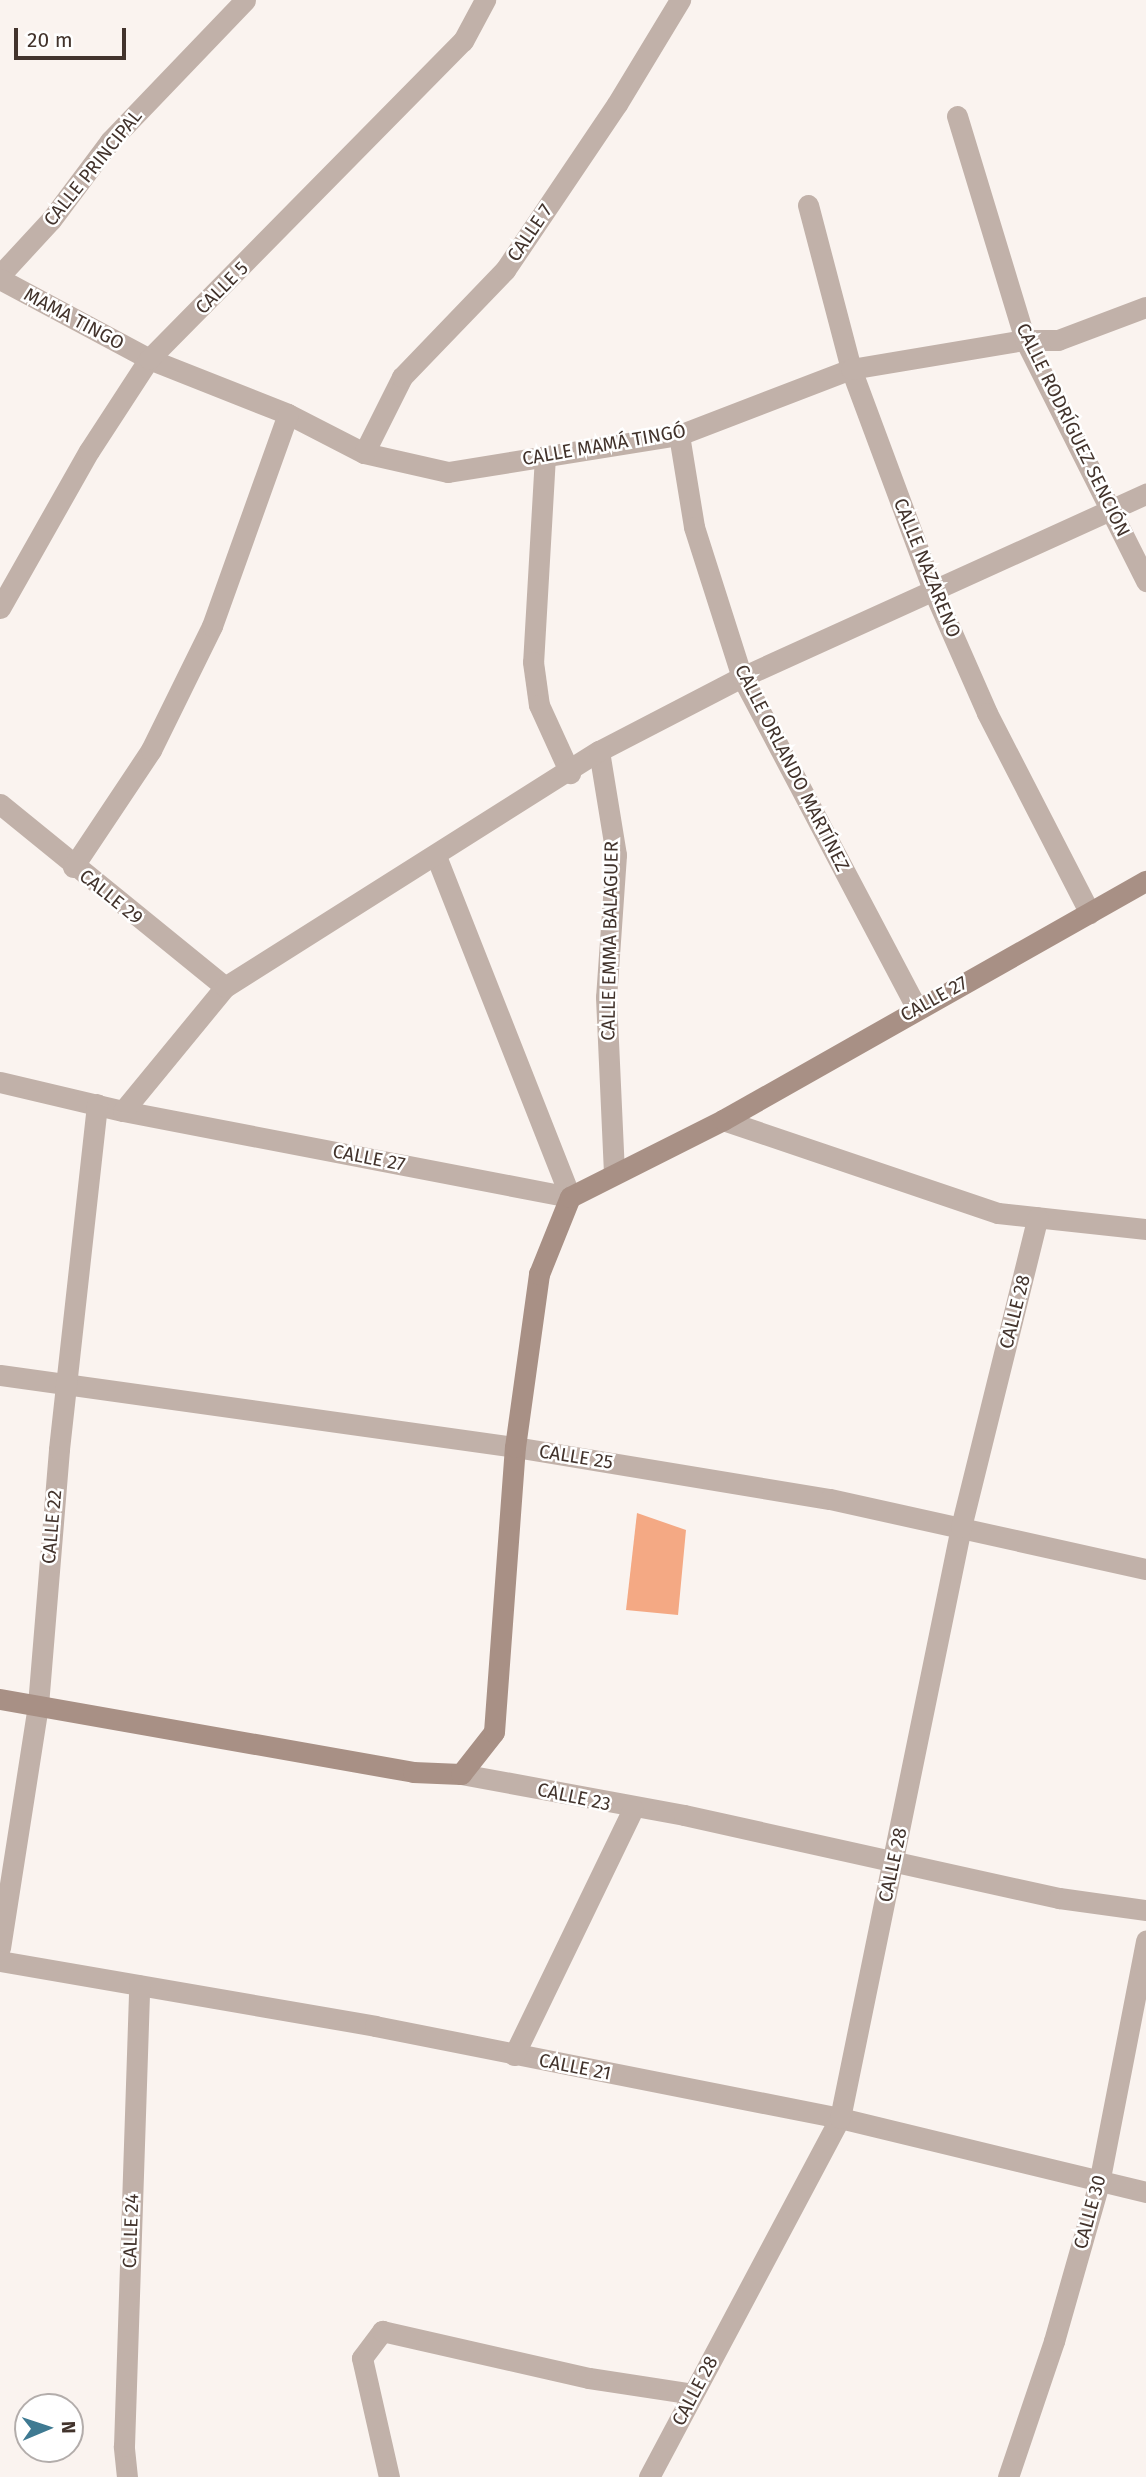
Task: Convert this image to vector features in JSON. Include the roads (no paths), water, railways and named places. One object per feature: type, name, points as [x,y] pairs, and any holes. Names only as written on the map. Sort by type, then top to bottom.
[{"type":"street","name":"CALLE PRINCIPAL","points":[[0,277],[51,220],[110,141],[245,0]]},
{"type":"street","name":"CALLE 5","points":[[0,608],[89,451],[149,359],[463,41],[485,0]]},
{"type":"street","name":"CALLE 7","points":[[364,453],[402,377],[505,270],[617,104],[680,0]]},
{"type":"street","name":"CALLE RODRÍGUEZ SENCIÓN","points":[[957,116],[1025,340],[1146,581]]},
{"type":"street","name":"CALLE NAZARENO","points":[[808,205],[851,369],[934,592],[987,713],[1090,913]]},
{"type":"street","name":"MAMA TINGO","points":[[0,277],[149,359]]},
{"type":"street","name":"CALLE MAMÁ TINGÓ","points":[[149,359],[288,414],[364,453],[448,472],[679,435],[851,369],[1025,340],[1058,341],[1146,307]]},
{"type":"street","points":[[74,867],[151,750],[212,626],[288,414]]},
{"type":"street","name":"CALLE ORLANDO MARTÍNEZ","points":[[679,435],[694,527],[742,677],[917,1009]]},
{"type":"street","points":[[545,456],[533,663],[539,705],[570,773]]},
{"type":"street","points":[[123,1111],[225,988],[570,773],[599,751],[742,677],[1146,494]]},
{"type":"street","name":"CALLE EMMA BALAGUER","points":[[599,751],[616,855],[606,997],[614,1173]]},
{"type":"street","name":"CALLE 29","points":[[0,804],[225,988]]},
{"type":"street","points":[[436,856],[570,1197],[539,1274],[515,1447],[494,1732],[461,1774]]},
{"type":"street","name":"CALLE 27","points":[[0,1082],[123,1111],[570,1197],[723,1120],[1146,881]]},
{"type":"street","name":"CALLE 22","points":[[0,1948],[38,1705],[97,1104]]},
{"type":"street","points":[[723,1120],[998,1213],[1146,1229]]},
{"type":"street","name":"CALLE 28","points":[[649,2477],[840,2118],[961,1527],[1038,1217]]},
{"type":"street","name":"CALLE 25","points":[[0,1375],[68,1387],[515,1447],[830,1499],[1146,1569]]},
{"type":"street","name":"CALLE 23","points":[[0,1699],[414,1772],[461,1774],[633,1809],[684,1815],[1059,1898],[1146,1910]]},
{"type":"street","points":[[514,2055],[633,1809]]},
{"type":"street","name":"CALLE 30","points":[[1008,2477],[1054,2341],[1099,2183],[1146,1941]]},
{"type":"street","name":"CALLE 21","points":[[0,1961],[840,2118],[1099,2183],[1146,2192]]},
{"type":"street","name":"CALLE 24","points":[[127,2477],[124,2446],[139,1985]]},
{"type":"street","points":[[389,2477],[362,2358],[382,2331],[589,2378],[693,2394]]}]
